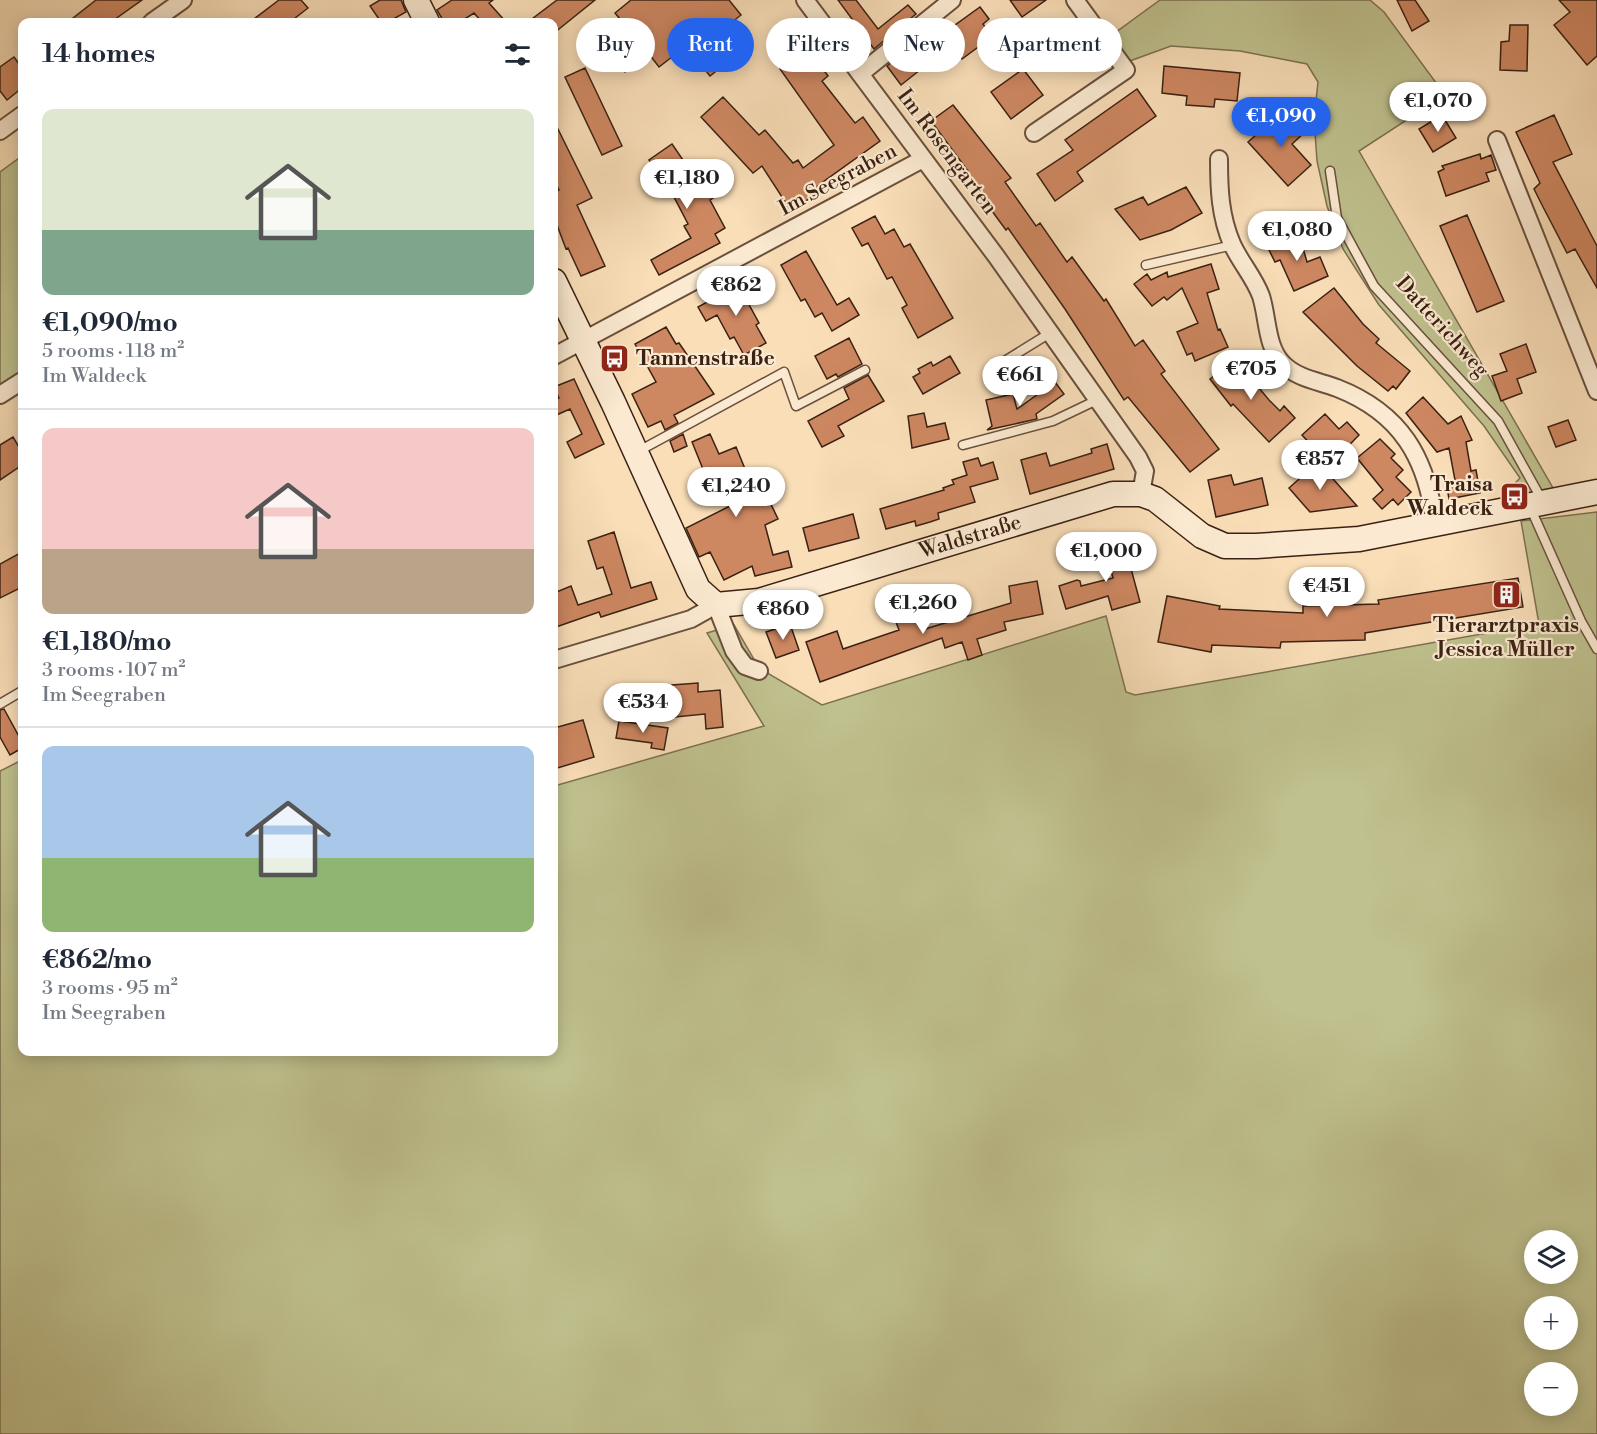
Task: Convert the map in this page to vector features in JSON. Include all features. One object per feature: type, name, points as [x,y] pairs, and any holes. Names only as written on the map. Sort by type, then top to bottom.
[{"type":"street","points":[[158,18],[183,0]]},
{"type":"street","points":[[416,0],[424,18]]},
{"type":"street","name":"Im Rosengarten","points":[[805,0],[1050,333],[1138,457],[1145,471],[1141,494]]},
{"type":"street","points":[[860,74],[952,0]]},
{"type":"street","points":[[1034,133],[1126,70],[1075,0]]},
{"type":"street","points":[[0,131],[18,118]]},
{"type":"street","points":[[1497,140],[1597,391]]},
{"type":"street","name":"Im Seegraben","points":[[584,342],[923,159]]},
{"type":"street","points":[[1219,159],[1219,200],[1233,245],[1258,290],[1266,310],[1270,342],[1276,354],[1284,365],[1305,378],[1336,387],[1370,402],[1394,423],[1422,465],[1428,483],[1435,524]]},
{"type":"street","points":[[558,289],[698,589],[716,605],[734,651],[745,666],[759,671]]},
{"type":"street","points":[[558,354],[584,342]]},
{"type":"street","points":[[0,395],[18,384]]},
{"type":"street","points":[[1141,494],[1155,499],[1202,536],[1225,546],[1256,546],[1359,539],[1597,492]]},
{"type":"street","name":"Waldstraße","points":[[558,659],[691,619],[716,605],[759,601],[1113,494],[1141,494]]},
{"type":"lane","name":"Datterichweg","points":[[1330,171],[1337,218],[1374,286],[1498,421],[1537,505],[1581,621],[1597,649]]},
{"type":"lane","points":[[1146,265],[1233,245]]},
{"type":"lane","points":[[1000,364],[1050,333]]},
{"type":"lane","points":[[636,452],[784,372],[796,406],[865,370]]},
{"type":"lane","points":[[963,445],[1053,421],[1098,400]]},
{"type":"lane","points":[[0,704],[18,694]]},
{"type":"green space","points":[[1160,0],[1370,0],[1384,12],[1445,95],[1359,151],[1553,488],[1499,500],[1520,478],[1484,426],[1379,305],[1343,249],[1327,206],[1317,161],[1314,119],[1318,82],[1307,64],[1240,51],[1171,46],[1127,62],[1122,56],[1122,28]]},
{"type":"green space","points":[[18,159],[18,376],[0,388],[0,172]]},
{"type":"green space","points":[[1597,512],[1597,1434],[0,1434],[0,771],[18,762],[18,1056],[558,1056],[558,785],[764,726],[707,633],[734,625],[759,668],[822,705],[1106,616],[1126,692],[1135,695],[1539,624],[1521,521]]},
{"type":"building","points":[[96,0],[142,0],[117,18],[73,18]]},
{"type":"building","points":[[279,0],[301,0],[308,8],[295,18],[255,18]]},
{"type":"building","points":[[380,0],[401,0],[406,12],[395,18],[378,18],[370,6]]},
{"type":"building","points":[[452,0],[493,0],[489,3],[502,18],[478,18],[474,13],[466,18],[442,18],[437,10]]},
{"type":"building","points":[[557,0],[595,0],[558,30],[558,18],[533,18]]},
{"type":"building","points":[[631,0],[729,0],[741,15],[737,18],[667,18],[667,61],[659,67],[655,62],[655,18],[619,18],[615,13]]},
{"type":"building","points":[[838,0],[856,0],[870,18],[851,18]]},
{"type":"building","points":[[1010,0],[1046,0],[1022,17]]},
{"type":"building","points":[[1397,0],[1415,0],[1429,21],[1412,31]]},
{"type":"building","points":[[1559,0],[1597,0],[1597,56],[1587,65],[1554,25],[1570,12]]},
{"type":"building","points":[[908,5],[916,14],[911,18],[892,18]]},
{"type":"building","points":[[980,7],[988,18],[977,18],[977,48],[965,57],[965,18]]},
{"type":"building","points":[[871,20],[878,29],[883,25],[883,42],[874,49],[871,45]]},
{"type":"building","points":[[1510,25],[1528,25],[1527,71],[1500,70],[1501,42],[1509,41]]},
{"type":"building","points":[[14,57],[18,62],[18,91],[7,100],[0,91],[0,67]]},
{"type":"building","points":[[1164,66],[1240,73],[1237,101],[1215,99],[1214,107],[1186,105],[1187,96],[1162,93]]},
{"type":"building","points":[[576,72],[587,72],[622,146],[602,155],[565,77]]},
{"type":"building","points":[[782,72],[825,72],[828,76],[822,81],[855,123],[863,117],[880,141],[816,187],[819,192],[791,211],[762,166],[753,173],[701,117],[723,97],[759,135],[765,130],[793,163],[798,160],[803,168],[834,145]]},
{"type":"building","points":[[891,72],[917,72],[901,85]]},
{"type":"building","points":[[1019,72],[1025,72],[1043,95],[1011,119],[991,92]]},
{"type":"building","points":[[1137,89],[1156,116],[1077,172],[1083,181],[1055,201],[1037,174],[1073,150],[1065,140]]},
{"type":"building","points":[[953,105],[1011,178],[1005,182],[1036,226],[1040,223],[1067,262],[1072,257],[1104,301],[1106,299],[1135,346],[1143,340],[1165,371],[1161,374],[1219,449],[1190,472],[1128,397],[1124,400],[1065,309],[1008,228],[1006,230],[964,173],[968,171],[931,121]]},
{"type":"building","points":[[1284,110],[1305,132],[1292,144],[1311,165],[1288,186],[1248,142]]},
{"type":"building","points":[[1442,115],[1456,138],[1433,152],[1419,129]]},
{"type":"building","points":[[1554,115],[1572,154],[1553,162],[1597,246],[1597,288],[1575,249],[1567,253],[1542,205],[1534,189],[1540,183],[1516,132]]},
{"type":"building","points":[[558,129],[592,198],[577,205],[605,266],[581,276],[568,248],[566,249],[558,228]]},
{"type":"building","points":[[672,144],[700,185],[704,182],[713,198],[710,200],[725,228],[715,234],[720,243],[659,275],[651,260],[691,238],[684,226],[688,224],[675,199],[649,160]]},
{"type":"building","points":[[1480,154],[1481,159],[1491,155],[1496,170],[1486,173],[1489,181],[1446,196],[1438,172],[1444,169],[1442,166]]},
{"type":"building","points":[[1186,187],[1202,213],[1171,230],[1140,240],[1115,209],[1143,197],[1148,205]]},
{"type":"building","points":[[1467,215],[1504,301],[1477,312],[1440,226]]},
{"type":"building","points":[[875,216],[885,234],[894,229],[904,247],[910,244],[953,318],[918,338],[902,308],[907,305],[892,277],[887,279],[868,243],[862,246],[852,228]]},
{"type":"building","points":[[1293,234],[1295,239],[1300,238],[1307,262],[1320,257],[1328,276],[1294,291],[1280,260],[1275,262],[1266,244]]},
{"type":"building","points":[[806,251],[837,305],[849,298],[859,315],[832,331],[822,313],[815,317],[805,299],[801,301],[781,265]]},
{"type":"building","points":[[1211,264],[1219,289],[1207,293],[1218,330],[1220,329],[1228,347],[1195,361],[1192,353],[1187,355],[1177,332],[1198,323],[1182,288],[1167,300],[1164,297],[1152,306],[1134,284],[1147,274],[1151,280],[1167,272],[1168,277]]},
{"type":"building","points":[[745,281],[753,295],[746,299],[759,323],[756,325],[766,343],[744,355],[734,337],[730,339],[717,315],[706,321],[698,307]]},
{"type":"building","points":[[1334,288],[1363,324],[1379,339],[1376,343],[1410,371],[1396,389],[1393,386],[1388,391],[1357,366],[1303,312]]},
{"type":"building","points":[[666,327],[714,394],[674,415],[678,423],[665,430],[661,421],[648,427],[632,394],[656,382],[635,344]]},
{"type":"building","points":[[849,338],[862,364],[838,377],[836,374],[827,379],[815,356]]},
{"type":"building","points":[[1526,344],[1536,372],[1517,379],[1522,393],[1501,401],[1492,376],[1507,371],[1500,354]]},
{"type":"building","points":[[950,356],[960,373],[923,394],[913,377],[920,373],[918,369],[931,362],[933,366]]},
{"type":"building","points":[[1235,359],[1280,411],[1284,406],[1295,418],[1269,442],[1233,404],[1231,406],[1210,379]]},
{"type":"building","points":[[868,375],[884,401],[838,426],[844,436],[822,447],[808,421],[849,399],[844,388]]},
{"type":"building","points":[[574,379],[604,444],[575,458],[567,442],[582,434],[570,409],[558,414],[558,385]]},
{"type":"building","points":[[1055,382],[1064,394],[1036,414],[1037,419],[987,430],[992,426],[986,400],[1013,394],[1017,409]]},
{"type":"building","points":[[1423,397],[1448,424],[1461,416],[1472,440],[1466,442],[1471,471],[1476,470],[1480,493],[1449,499],[1446,481],[1455,480],[1449,448],[1437,452],[1406,413]]},
{"type":"building","points":[[924,413],[927,427],[945,423],[949,439],[912,448],[908,416]]},
{"type":"building","points":[[1325,414],[1339,429],[1347,422],[1359,435],[1330,465],[1302,435]]},
{"type":"building","points":[[1568,420],[1576,440],[1556,447],[1548,427]]},
{"type":"building","points":[[683,434],[687,446],[674,452],[670,441]]},
{"type":"building","points":[[710,434],[719,454],[736,447],[750,481],[758,477],[778,519],[765,525],[773,555],[788,551],[792,567],[755,576],[752,566],[724,580],[710,552],[699,557],[686,528],[730,506],[715,476],[707,479],[692,442]]},
{"type":"building","points":[[13,437],[18,445],[18,468],[0,480],[0,445]]},
{"type":"building","points":[[1380,439],[1395,454],[1391,458],[1403,470],[1396,477],[1411,492],[1398,505],[1393,499],[1382,509],[1373,499],[1383,490],[1357,458]]},
{"type":"building","points":[[1107,444],[1114,469],[1030,494],[1021,460],[1046,453],[1050,466],[1092,453],[1091,449]]},
{"type":"building","points":[[978,458],[981,466],[993,462],[998,479],[970,487],[975,502],[938,513],[939,519],[930,522],[916,526],[915,521],[886,529],[880,509],[944,490],[943,488],[954,484],[952,480],[967,475],[963,462]]},
{"type":"building","points":[[1318,462],[1357,506],[1310,512],[1289,488]]},
{"type":"building","points":[[1231,475],[1234,485],[1262,478],[1268,505],[1216,517],[1208,480]]},
{"type":"building","points":[[853,514],[859,538],[809,551],[803,528]]},
{"type":"building","points":[[614,532],[631,588],[651,582],[657,599],[601,617],[599,612],[558,626],[558,591],[571,586],[578,605],[612,594],[603,567],[597,569],[588,541]]},
{"type":"building","points":[[1123,539],[1140,602],[1112,610],[1108,596],[1066,609],[1059,586],[1077,580],[1080,581],[1081,586],[1113,578],[1104,544]]},
{"type":"building","points":[[18,554],[18,589],[0,598],[0,564]]},
{"type":"building","points":[[1518,578],[1523,607],[1365,633],[1365,640],[1281,642],[1280,648],[1212,645],[1211,652],[1158,642],[1167,596],[1220,606],[1219,609],[1303,613],[1303,606],[1379,604],[1378,600]]},
{"type":"building","points":[[1037,581],[1043,614],[1004,622],[1006,630],[977,639],[982,655],[968,660],[962,642],[945,648],[942,638],[820,682],[806,642],[837,631],[843,649],[899,630],[894,617],[918,609],[925,629],[1011,603],[1009,586]]},
{"type":"building","points":[[790,624],[799,650],[776,658],[766,632]]},
{"type":"building","points":[[698,683],[698,692],[720,690],[723,727],[706,729],[705,714],[675,717],[672,685]]},
{"type":"building","points":[[4,709],[18,735],[18,750],[10,755],[0,737],[0,710]]},
{"type":"building","points":[[583,720],[594,757],[558,768],[558,727]]},
{"type":"building","points":[[619,721],[668,728],[664,750],[651,748],[652,743],[616,738]]},
{"type":"place","name":"Tannenstraße","points":[[615,359]]},
{"type":"place","name":"Traisa Waldeck","points":[[1514,497]]},
{"type":"place","name":"Tierarztpraxis Jessica Müller","points":[[1506,595]]}]
